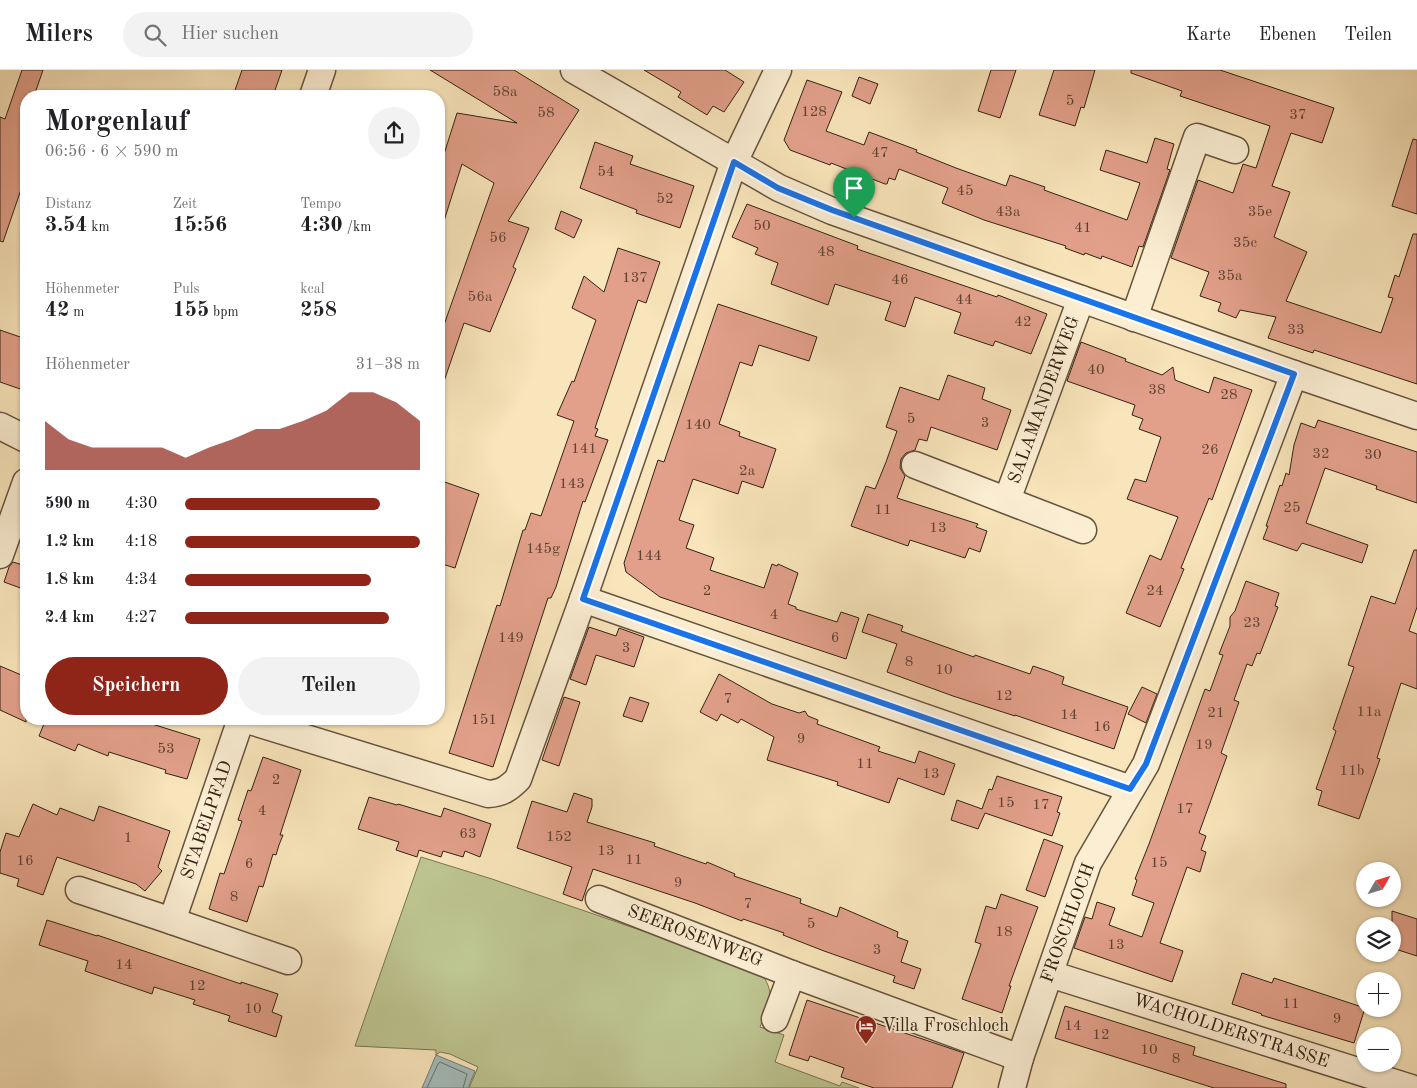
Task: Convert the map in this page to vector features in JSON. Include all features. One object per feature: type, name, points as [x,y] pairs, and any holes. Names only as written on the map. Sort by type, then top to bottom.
[{"type":"street","points":[[315,90],[322,70]]},
{"type":"street","points":[[574,70],[778,188],[832,210],[1134,318],[1417,416]]},
{"type":"street","points":[[262,725],[488,794],[500,793],[509,788],[518,779],[583,599],[734,162],[778,70]]},
{"type":"street","points":[[1134,318],[1197,137],[1235,150]]},
{"type":"street","name":"SALAMANDERWEG","points":[[1007,500],[1081,299]]},
{"type":"street","name":"FROSCHLOCH","points":[[1012,1088],[1020,1058],[1088,864],[1146,764],[1294,374]]},
{"type":"street","points":[[0,426],[20,436]]},
{"type":"street","name":"SALAMANDERWEG","points":[[915,465],[1083,530]]},
{"type":"street","points":[[0,554],[20,499]]},
{"type":"street","points":[[583,599],[1130,789]]},
{"type":"street","name":"STABELPFAD","points":[[172,921],[240,725]]},
{"type":"street","points":[[79,890],[288,961]]},
{"type":"street","name":"SEEROSENWEG","points":[[598,899],[792,974],[1020,1058]]},
{"type":"street","points":[[775,1019],[792,974]]},
{"type":"street","name":"WACHOLDERSTRASSE","points":[[1050,974],[1411,1088]]},
{"type":"green space","points":[[421,857],[492,879],[759,971],[765,978],[770,992],[770,998],[760,1027],[784,1035],[775,1062],[840,1086],[842,1082],[859,1088],[469,1088],[478,1067],[450,1054],[440,1052],[436,1055],[436,1050],[355,1046]]},
{"type":"water","points":[[436,1055],[475,1071],[468,1088],[422,1088]]},
{"type":"building","points":[[22,70],[43,70],[36,90],[20,90],[20,192],[3,242],[0,241],[0,117],[5,119]]},
{"type":"building","points":[[242,70],[282,70],[275,90],[235,90]]},
{"type":"building","points":[[430,70],[514,70],[579,110],[508,221],[529,228],[513,267],[516,269],[490,332],[464,323],[445,378],[445,322],[494,183],[462,164],[445,218],[445,151],[457,113],[517,123]]},
{"type":"building","points":[[644,70],[725,70],[744,82],[724,112],[713,106],[707,115],[678,97],[681,92]]},
{"type":"building","points":[[991,70],[1016,70],[1000,118],[978,111]]},
{"type":"building","points":[[1054,70],[1095,70],[1084,108],[1081,107],[1075,126],[1039,115]]},
{"type":"building","points":[[1131,70],[1220,70],[1334,108],[1322,143],[1291,133],[1272,186],[1290,192],[1274,237],[1307,252],[1286,301],[1381,333],[1393,298],[1388,297],[1395,275],[1399,277],[1413,234],[1417,234],[1417,384],[1314,350],[1313,353],[1268,338],[1276,317],[1240,310],[1236,318],[1218,311],[1221,303],[1200,296],[1209,272],[1171,258],[1198,180],[1233,193],[1243,164],[1256,168],[1270,126],[1180,96],[1182,91],[1131,73]]},
{"type":"building","points":[[859,77],[878,84],[870,104],[852,96]]},
{"type":"building","points":[[807,80],[842,92],[826,131],[864,145],[869,132],[917,150],[916,152],[956,168],[1006,186],[1010,175],[1045,187],[1044,190],[1127,220],[1140,183],[1100,170],[1106,150],[1147,163],[1155,138],[1174,144],[1167,169],[1170,170],[1143,247],[1139,246],[1132,267],[1102,256],[1101,259],[1085,253],[1084,255],[1065,248],[1066,246],[984,220],[942,203],[948,188],[899,169],[895,180],[889,178],[887,184],[885,184],[831,163],[830,165],[790,150],[784,140]]},
{"type":"building","points":[[1413,139],[1417,140],[1417,214],[1392,206]]},
{"type":"building","points":[[595,142],[633,156],[630,164],[694,186],[680,228],[636,213],[637,210],[580,188]]},
{"type":"building","points":[[747,204],[858,246],[857,249],[997,297],[998,295],[1047,314],[1031,354],[995,341],[993,346],[954,333],[961,313],[915,297],[905,327],[885,320],[891,302],[835,284],[828,305],[771,284],[778,263],[755,254],[758,248],[732,237]]},
{"type":"building","points":[[561,211],[582,220],[574,238],[555,229]]},
{"type":"building","points":[[618,248],[660,262],[646,303],[638,300],[595,428],[598,429],[595,436],[608,440],[585,502],[583,501],[556,587],[551,598],[548,598],[493,767],[449,753],[497,605],[500,606],[523,530],[525,530],[531,513],[541,516],[574,421],[557,415],[572,381],[574,382],[596,320],[572,308],[584,276],[604,292]]},
{"type":"building","points":[[718,304],[817,337],[809,361],[759,345],[752,366],[740,362],[719,424],[740,432],[739,436],[776,449],[763,488],[742,481],[738,494],[693,479],[679,520],[694,525],[686,548],[714,558],[710,570],[764,588],[772,564],[777,566],[778,564],[798,573],[788,604],[796,607],[796,609],[837,622],[841,612],[859,618],[846,659],[660,597],[626,572],[624,563],[658,460],[664,462]]},
{"type":"building","points":[[0,330],[20,337],[20,389],[0,382]]},
{"type":"building","points":[[1081,342],[1162,375],[1173,367],[1175,380],[1209,393],[1214,377],[1252,390],[1212,500],[1209,498],[1181,568],[1184,569],[1160,627],[1126,613],[1150,555],[1161,560],[1178,517],[1127,499],[1135,479],[1146,482],[1161,437],[1139,429],[1143,419],[1132,415],[1135,405],[1067,381]]},
{"type":"building","points":[[948,375],[985,388],[982,399],[1011,410],[997,450],[931,427],[927,441],[919,439],[915,450],[906,453],[901,459],[900,468],[905,476],[897,498],[978,524],[976,527],[987,531],[980,552],[969,548],[965,558],[910,540],[908,546],[851,526],[866,486],[875,489],[897,431],[886,427],[900,387],[939,400]]},
{"type":"building","points":[[1318,420],[1417,452],[1417,503],[1376,489],[1377,486],[1325,468],[1306,523],[1368,545],[1362,563],[1302,543],[1297,551],[1263,539],[1280,485],[1282,486],[1286,473],[1289,475],[1294,445],[1301,423],[1315,428]]},
{"type":"building","points":[[445,482],[479,494],[455,568],[445,565]]},
{"type":"building","points":[[1414,550],[1417,550],[1417,607],[1409,631],[1417,634],[1417,689],[1401,683],[1377,758],[1380,759],[1359,819],[1318,805],[1322,791],[1316,789],[1336,731],[1333,729],[1354,667],[1348,665],[1371,596],[1395,604]]},
{"type":"building","points":[[13,562],[20,564],[20,588],[4,582],[9,567]]},
{"type":"building","points":[[1246,581],[1279,593],[1275,606],[1278,607],[1260,654],[1257,653],[1252,666],[1247,664],[1234,700],[1239,702],[1221,753],[1227,756],[1199,833],[1206,836],[1201,850],[1206,852],[1200,872],[1187,867],[1160,943],[1183,951],[1172,982],[1074,948],[1085,917],[1092,919],[1097,902],[1115,908],[1109,925],[1142,937],[1154,903],[1132,895],[1137,880],[1135,879],[1205,689],[1210,691],[1223,655],[1219,654],[1230,626],[1230,617],[1235,611]]},
{"type":"building","points":[[868,614],[903,626],[901,631],[974,657],[975,655],[1030,674],[1033,666],[1048,671],[1064,677],[1062,684],[1128,707],[1114,749],[953,696],[887,672],[897,644],[862,632]]},
{"type":"building","points":[[589,627],[616,636],[619,628],[644,637],[634,667],[596,655],[586,685],[570,679]]},
{"type":"building","points":[[0,666],[20,674],[20,719],[0,710]]},
{"type":"building","points":[[719,674],[772,704],[799,713],[805,711],[808,716],[818,720],[817,724],[880,747],[878,751],[915,763],[919,751],[955,764],[944,795],[898,778],[889,803],[837,785],[838,782],[767,760],[774,737],[741,719],[738,723],[721,714],[717,721],[700,712]]},
{"type":"building","points":[[1142,687],[1157,694],[1146,723],[1128,714]]},
{"type":"building","points":[[564,697],[580,702],[559,766],[542,760]]},
{"type":"building","points":[[630,697],[649,703],[642,722],[623,716]]},
{"type":"building","points":[[44,725],[155,725],[200,739],[187,779],[165,773],[166,770],[109,752],[108,756],[78,744],[75,751],[39,736]]},
{"type":"building","points":[[263,757],[301,770],[280,835],[283,835],[276,855],[273,854],[263,887],[259,886],[247,922],[209,909],[220,873],[224,874],[242,821],[238,820],[248,790],[251,791]]},
{"type":"building","points":[[997,776],[1062,797],[1057,812],[1060,813],[1052,836],[985,813],[978,829],[951,820],[957,800],[982,809],[989,789],[992,790]]},
{"type":"building","points":[[574,793],[592,799],[592,807],[587,822],[655,843],[654,846],[706,864],[707,862],[735,874],[734,876],[801,899],[800,903],[837,917],[840,907],[898,932],[897,937],[908,941],[901,962],[921,969],[914,989],[893,982],[895,976],[824,951],[783,935],[784,933],[743,919],[742,921],[695,903],[593,869],[582,901],[563,894],[572,867],[517,848],[532,801],[567,812]]},
{"type":"building","points":[[369,797],[441,817],[444,808],[491,824],[480,857],[465,851],[463,857],[443,851],[441,857],[419,850],[417,857],[396,850],[399,842],[358,829]]},
{"type":"building","points":[[33,804],[57,815],[60,808],[94,821],[99,806],[170,831],[158,867],[162,871],[145,891],[136,884],[57,857],[43,895],[17,886],[19,879],[0,873],[0,852],[6,833],[19,837]]},
{"type":"building","points":[[1044,839],[1063,846],[1045,897],[1026,890]]},
{"type":"building","points":[[1001,894],[1038,907],[1009,986],[1011,986],[1002,1013],[962,999],[981,944],[975,942],[986,906],[996,909]]},
{"type":"building","points":[[1392,911],[1417,919],[1417,956],[1401,951],[1401,917],[1392,917]]},
{"type":"building","points":[[47,920],[241,984],[241,982],[278,994],[272,1012],[282,1016],[276,1037],[228,1021],[230,1016],[193,1004],[195,1000],[154,987],[152,994],[85,971],[88,961],[39,945]]},
{"type":"building","points":[[1242,973],[1272,983],[1274,978],[1356,1005],[1356,1017],[1362,1017],[1359,1027],[1356,1027],[1354,1043],[1261,1015],[1232,1004]]},
{"type":"building","name":"Villa Froschloch","points":[[807,1000],[964,1053],[952,1088],[874,1088],[841,1077],[844,1068],[810,1056],[808,1061],[789,1055]]},
{"type":"building","points":[[1065,1006],[1195,1047],[1193,1055],[1286,1084],[1286,1088],[1214,1088],[1055,1038]]},
{"type":"place","name":"Villa Froschloch","points":[[866,1045]]},
{"type":"route","points":[[734,162],[778,188],[854,218],[1294,374],[1146,764],[1130,789],[583,599],[734,162]]}]
